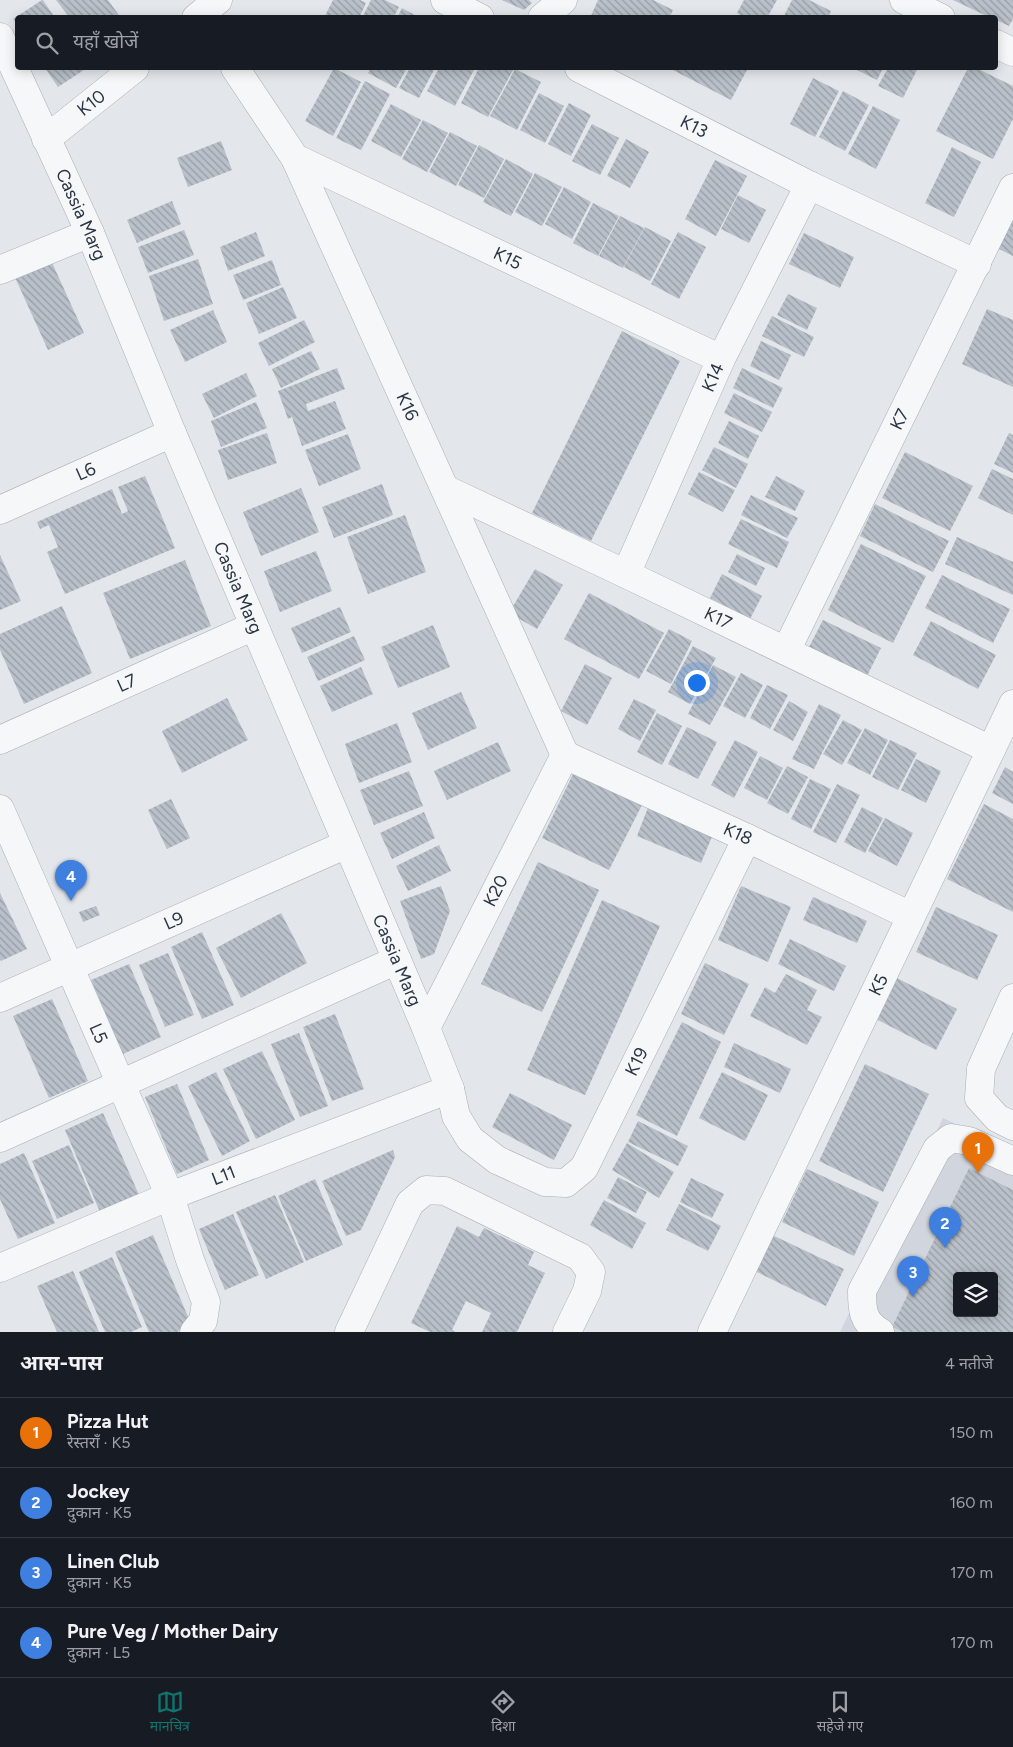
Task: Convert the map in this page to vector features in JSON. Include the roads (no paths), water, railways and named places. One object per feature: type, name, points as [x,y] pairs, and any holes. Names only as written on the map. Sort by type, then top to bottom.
[{"type":"street","points":[[445,0],[474,15]]},
{"type":"street","points":[[545,15],[562,0]]},
{"type":"street","points":[[904,0],[935,15]]},
{"type":"street","name":"Cassia Marg","points":[[0,37],[90,233],[172,433],[426,1028],[450,1088],[456,1116],[470,1139]]},
{"type":"street","points":[[998,45],[1013,52]]},
{"type":"street","name":"K10","points":[[46,139],[132,70]]},
{"type":"street","name":"K16","points":[[236,70],[294,158],[565,754]]},
{"type":"street","name":"K13","points":[[583,70],[809,185],[977,264]]},
{"type":"street","name":"K15","points":[[294,158],[721,359]]},
{"type":"street","name":"K14","points":[[626,574],[721,359],[809,185]]},
{"type":"street","name":"K7","points":[[786,651],[1013,188]]},
{"type":"street","points":[[0,270],[90,233]]},
{"type":"street","name":"L6","points":[[0,510],[172,433]]},
{"type":"street","name":"K17","points":[[445,489],[991,750]]},
{"type":"street","name":"L7","points":[[0,740],[254,626]]},
{"type":"street","name":"K5","points":[[712,1332],[1013,704]]},
{"type":"street","name":"K18","points":[[565,754],[911,916]]},
{"type":"street","name":"K20","points":[[426,1028],[565,754]]},
{"type":"street","name":"L5","points":[[0,809],[7,845],[70,967],[170,1196],[190,1260],[206,1302],[203,1321],[194,1332]]},
{"type":"street","name":"K19","points":[[470,1139],[497,1160],[545,1182],[566,1183],[584,1168],[747,838]]},
{"type":"street","name":"L9","points":[[0,998],[347,844]]},
{"type":"street","points":[[0,1138],[396,960]]},
{"type":"street","points":[[1013,998],[981,1069],[979,1098],[997,1118],[1013,1126]]},
{"type":"street","name":"L11","points":[[0,1268],[170,1196],[450,1088]]},
{"type":"street","points":[[880,1332],[876,1330],[863,1314],[862,1291],[936,1149],[951,1138],[969,1141],[1013,1161]]},
{"type":"street","points":[[349,1332],[410,1203],[426,1190],[445,1191],[580,1257],[591,1272],[587,1291],[567,1332]]},
{"type":"place","name":"Pure Veg / Mother Dairy","points":[[71,901]]},
{"type":"place","name":"Pizza Hut","points":[[978,1173]]},
{"type":"place","name":"Jockey","points":[[945,1248]]},
{"type":"place","name":"Linen Club","points":[[913,1297]]}]
